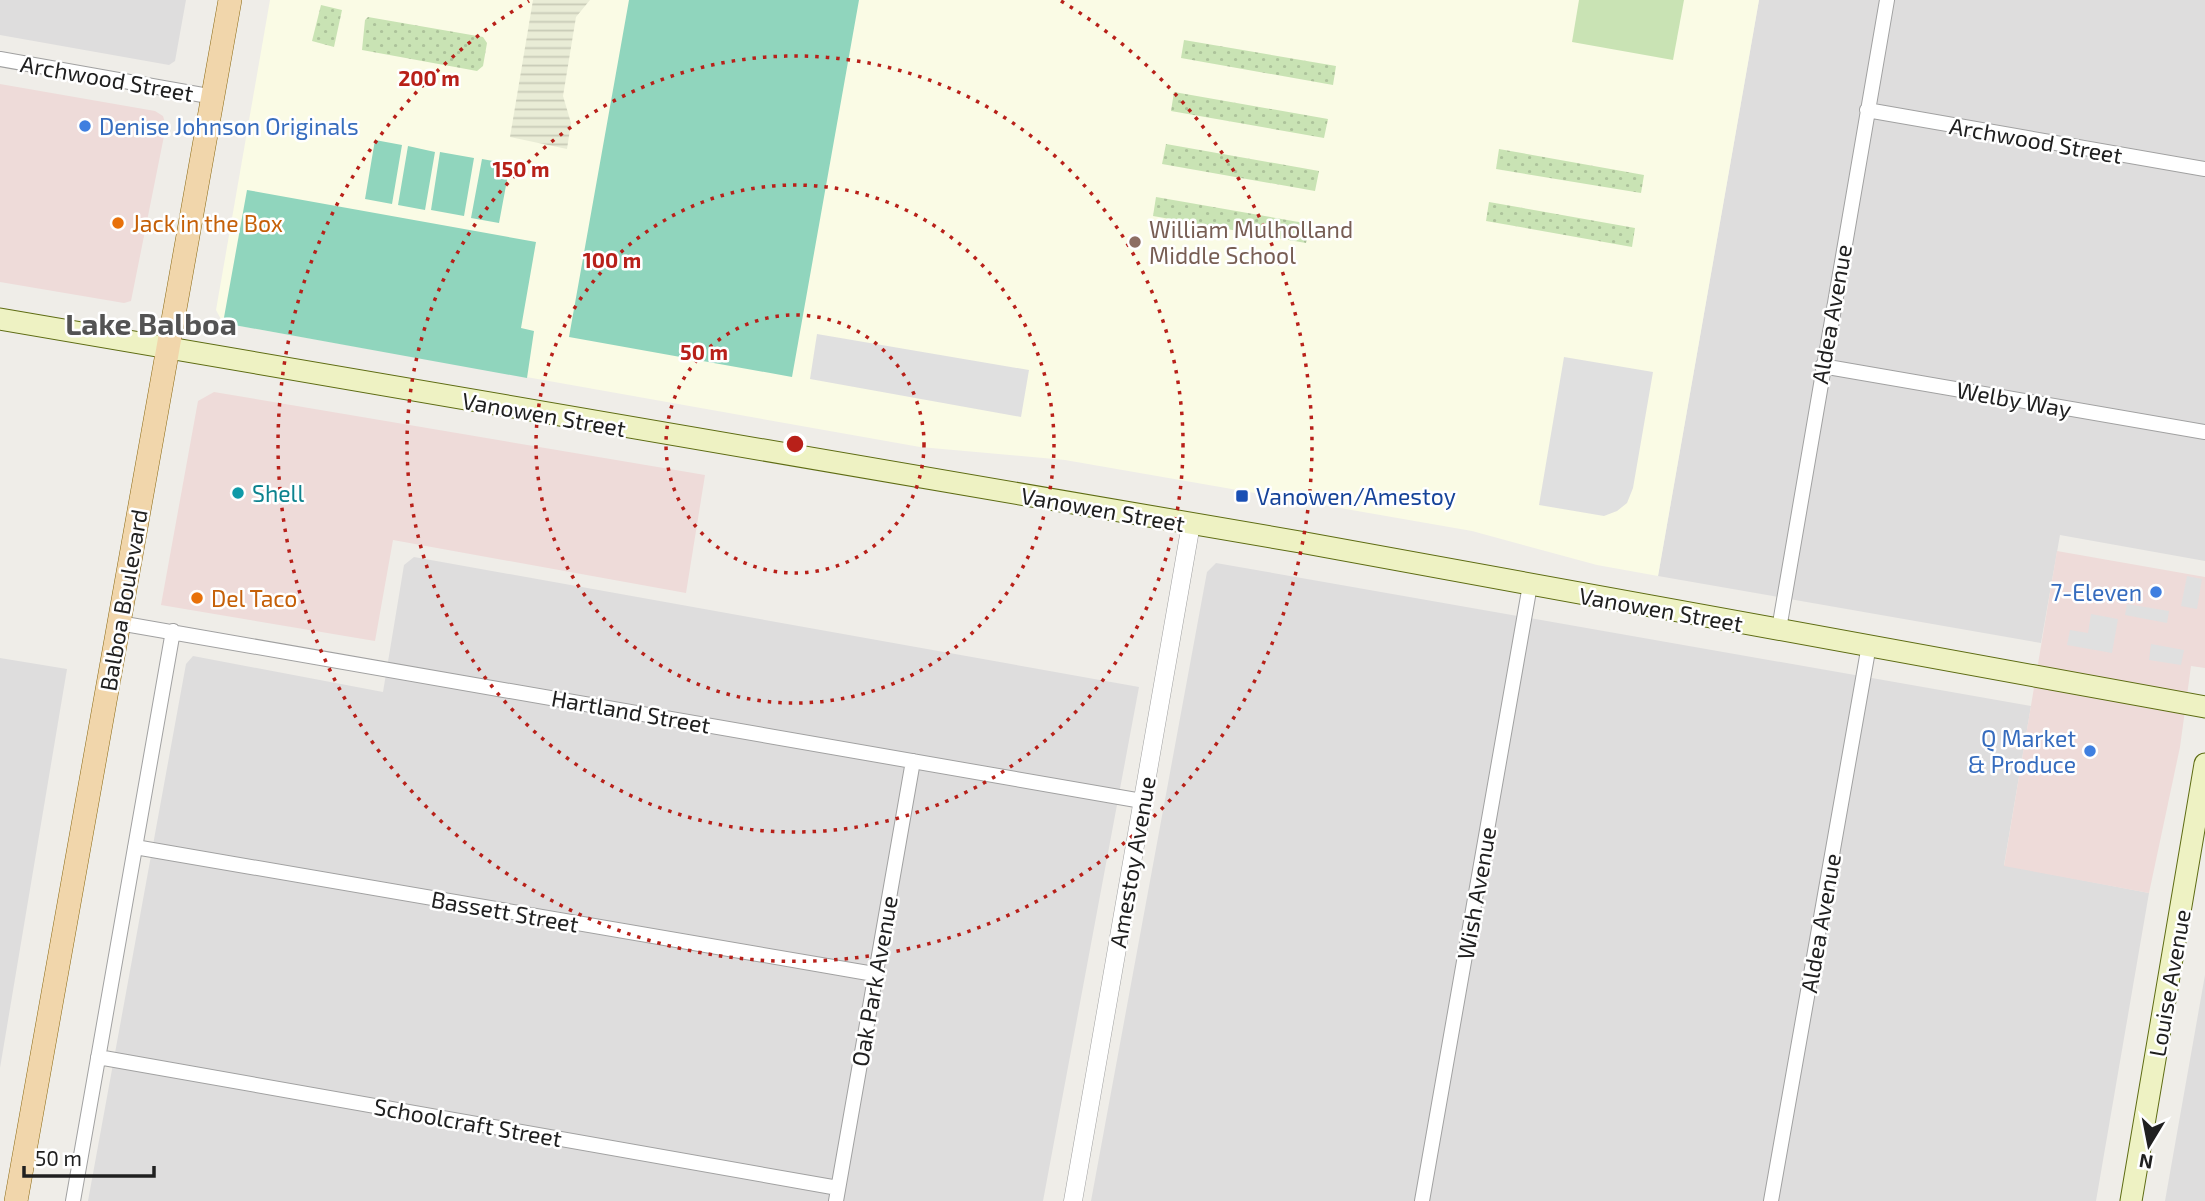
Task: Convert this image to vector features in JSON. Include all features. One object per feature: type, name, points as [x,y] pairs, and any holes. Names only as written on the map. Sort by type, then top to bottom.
[{"type":"main road","name":"Balboa Boulevard","points":[[16,1201],[230,0]]},
{"type":"main road","name":"Vanowen Street","points":[[0,319],[1191,524],[2205,707]]},
{"type":"main road","name":"Louise Avenue","points":[[2131,1201],[2205,764]]},
{"type":"street","name":"Aldea Avenue","points":[[1779,629],[1822,366],[1887,0]]},
{"type":"street","name":"Archwood Street","points":[[0,59],[214,97]]},
{"type":"street","name":"Archwood Street","points":[[1867,110],[2205,169]]},
{"type":"street","name":"Welby Way","points":[[1822,366],[2205,432]]},
{"type":"street","name":"Amestoy Avenue","points":[[1073,1201],[1191,524]]},
{"type":"street","name":"Wish Avenue","points":[[1422,1201],[1530,585]]},
{"type":"street","name":"Hartland Street","points":[[119,623],[1142,802]]},
{"type":"street","points":[[73,1201],[173,631]]},
{"type":"street","name":"Aldea Avenue","points":[[1771,1201],[1869,645]]},
{"type":"street","name":"Oak Park Avenue","points":[[837,1194],[913,761]]},
{"type":"street","name":"Bassett Street","points":[[135,847],[874,974]]},
{"type":"street","name":"Schoolcraft Street","points":[[98,1057],[837,1194]]},
{"type":"shaded area","points":[[0,0],[186,0],[175,61],[169,65],[0,35]]},
{"type":"shaded area","name":"William Mulholland Middle School","points":[[270,0],[1759,0],[1658,576],[1597,565],[1472,531],[1065,460],[920,447],[223,323],[216,310]]},
{"type":"shaded area","points":[[533,0],[590,0],[576,17],[563,96],[571,123],[567,149],[510,137]]},
{"type":"shaded area","points":[[1759,0],[2205,0],[2205,561],[2060,535],[2041,643],[1658,576]]},
{"type":"shaded area","points":[[0,84],[155,111],[163,116],[166,126],[131,301],[124,303],[0,282]]},
{"type":"shaded area","points":[[817,334],[1029,370],[1021,417],[810,379]]},
{"type":"shaded area","points":[[1564,357],[1653,372],[1633,488],[1627,503],[1604,516],[1539,505]]},
{"type":"shaded area","points":[[214,392],[705,475],[686,593],[393,540],[375,641],[161,605],[198,401]]},
{"type":"shaded area","points":[[2057,551],[2205,577],[2205,668],[2191,666],[2180,747],[2149,893],[2004,866]]},
{"type":"shaded area","points":[[414,557],[1139,687],[1043,1201],[88,1201],[186,664],[193,656],[383,692],[404,565]]},
{"type":"shaded area","points":[[1216,563],[2031,706],[2004,865],[2149,893],[2096,1201],[1091,1201],[1207,572]]},
{"type":"shaded area","points":[[2187,576],[2202,579],[2197,609],[2181,606]]},
{"type":"shaded area","points":[[2127,604],[2169,611],[2167,623],[2125,615]]},
{"type":"shaded area","points":[[2091,614],[2118,619],[2112,653],[2067,645],[2070,630],[2088,633]]},
{"type":"shaded area","points":[[2151,644],[2184,650],[2181,665],[2149,660]]},
{"type":"shaded area","points":[[0,658],[67,669],[0,1068]]},
{"type":"shaded area","points":[[2205,975],[2205,1201],[2165,1201]]},
{"type":"green space","points":[[629,0],[859,0],[792,377],[569,337]]},
{"type":"green space","points":[[1579,0],[1684,0],[1673,60],[1572,42]]},
{"type":"green space","points":[[321,5],[342,10],[334,47],[312,41]]},
{"type":"green space","points":[[368,17],[483,37],[487,43],[483,66],[477,71],[362,50],[365,20]]},
{"type":"green space","points":[[1184,40],[1336,66],[1333,85],[1181,58]]},
{"type":"green space","points":[[1174,92],[1328,119],[1324,138],[1171,111]]},
{"type":"green space","points":[[375,140],[402,145],[392,204],[365,199]]},
{"type":"green space","points":[[1166,144],[1319,171],[1315,191],[1162,164]]},
{"type":"green space","points":[[408,146],[435,152],[425,210],[398,205]]},
{"type":"green space","points":[[1499,149],[1644,175],[1641,193],[1496,169]]},
{"type":"green space","points":[[440,152],[474,158],[464,216],[431,210]]},
{"type":"green space","points":[[482,159],[510,164],[499,223],[471,218]]},
{"type":"green space","points":[[247,190],[536,242],[521,328],[534,331],[527,378],[223,323]]},
{"type":"green space","points":[[1156,197],[1310,224],[1306,243],[1153,216]]},
{"type":"green space","points":[[1489,202],[1635,228],[1632,247],[1486,221]]},
{"type":"place","name":"Denise Johnson Originals","points":[[85,126]]},
{"type":"place","name":"Jack in the Box","points":[[118,223]]},
{"type":"place","name":"William Mulholland Middle School","points":[[1135,242]]},
{"type":"place","name":"Shell","points":[[238,493]]},
{"type":"place","name":"Vanowen/Amestoy","points":[[1242,496]]},
{"type":"place","name":"7-Eleven","points":[[2156,592]]},
{"type":"place","name":"Del Taco","points":[[197,598]]},
{"type":"place","name":"Q Market & Produce","points":[[2090,751]]},
{"type":"district","name":"Lake Balboa","points":[[151,323]]}]
